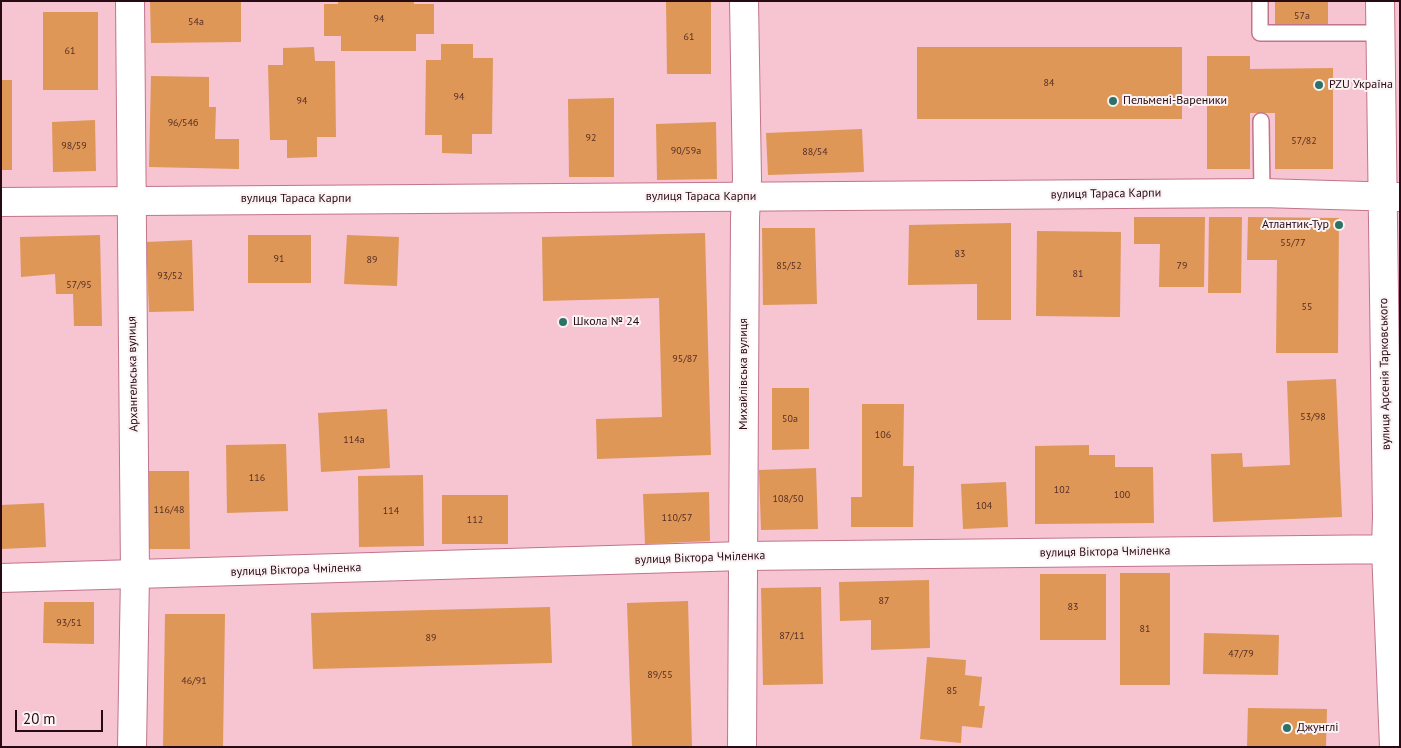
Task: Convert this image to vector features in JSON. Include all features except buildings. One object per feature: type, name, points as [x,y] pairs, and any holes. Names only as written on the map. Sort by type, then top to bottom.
[{"type":"street","name":"Архангельська вулиця","points":[[130,1],[135,575],[132,747]]},
{"type":"street","name":"Михайлівська вулиця","points":[[742,747],[746,197],[744,1]]},
{"type":"street","name":"вулиця Арсенія Тарковського","points":[[1380,1],[1380,33],[1391,196],[1387,516],[1393,549],[1394,747]]},
{"type":"street","name":"вулиця Тараса Карпи","points":[[1,202],[1262,193],[1391,196]]},
{"type":"street","name":"вулиця Віктора Чміленка","points":[[1,578],[744,556],[1393,549]]},
{"type":"lane","points":[[1260,1],[1260,33],[1380,33]]},
{"type":"lane","points":[[1261,121],[1262,193]]},
{"type":"place","name":"PZU Україна","points":[[1319,85]]},
{"type":"place","name":"Пельмені-Вареники","points":[[1113,101]]},
{"type":"place","name":"Атлантик-Тур","points":[[1339,225]]},
{"type":"place","name":"Школа № 24","points":[[563,322]]},
{"type":"place","name":"Джунглі","points":[[1287,728]]}]
